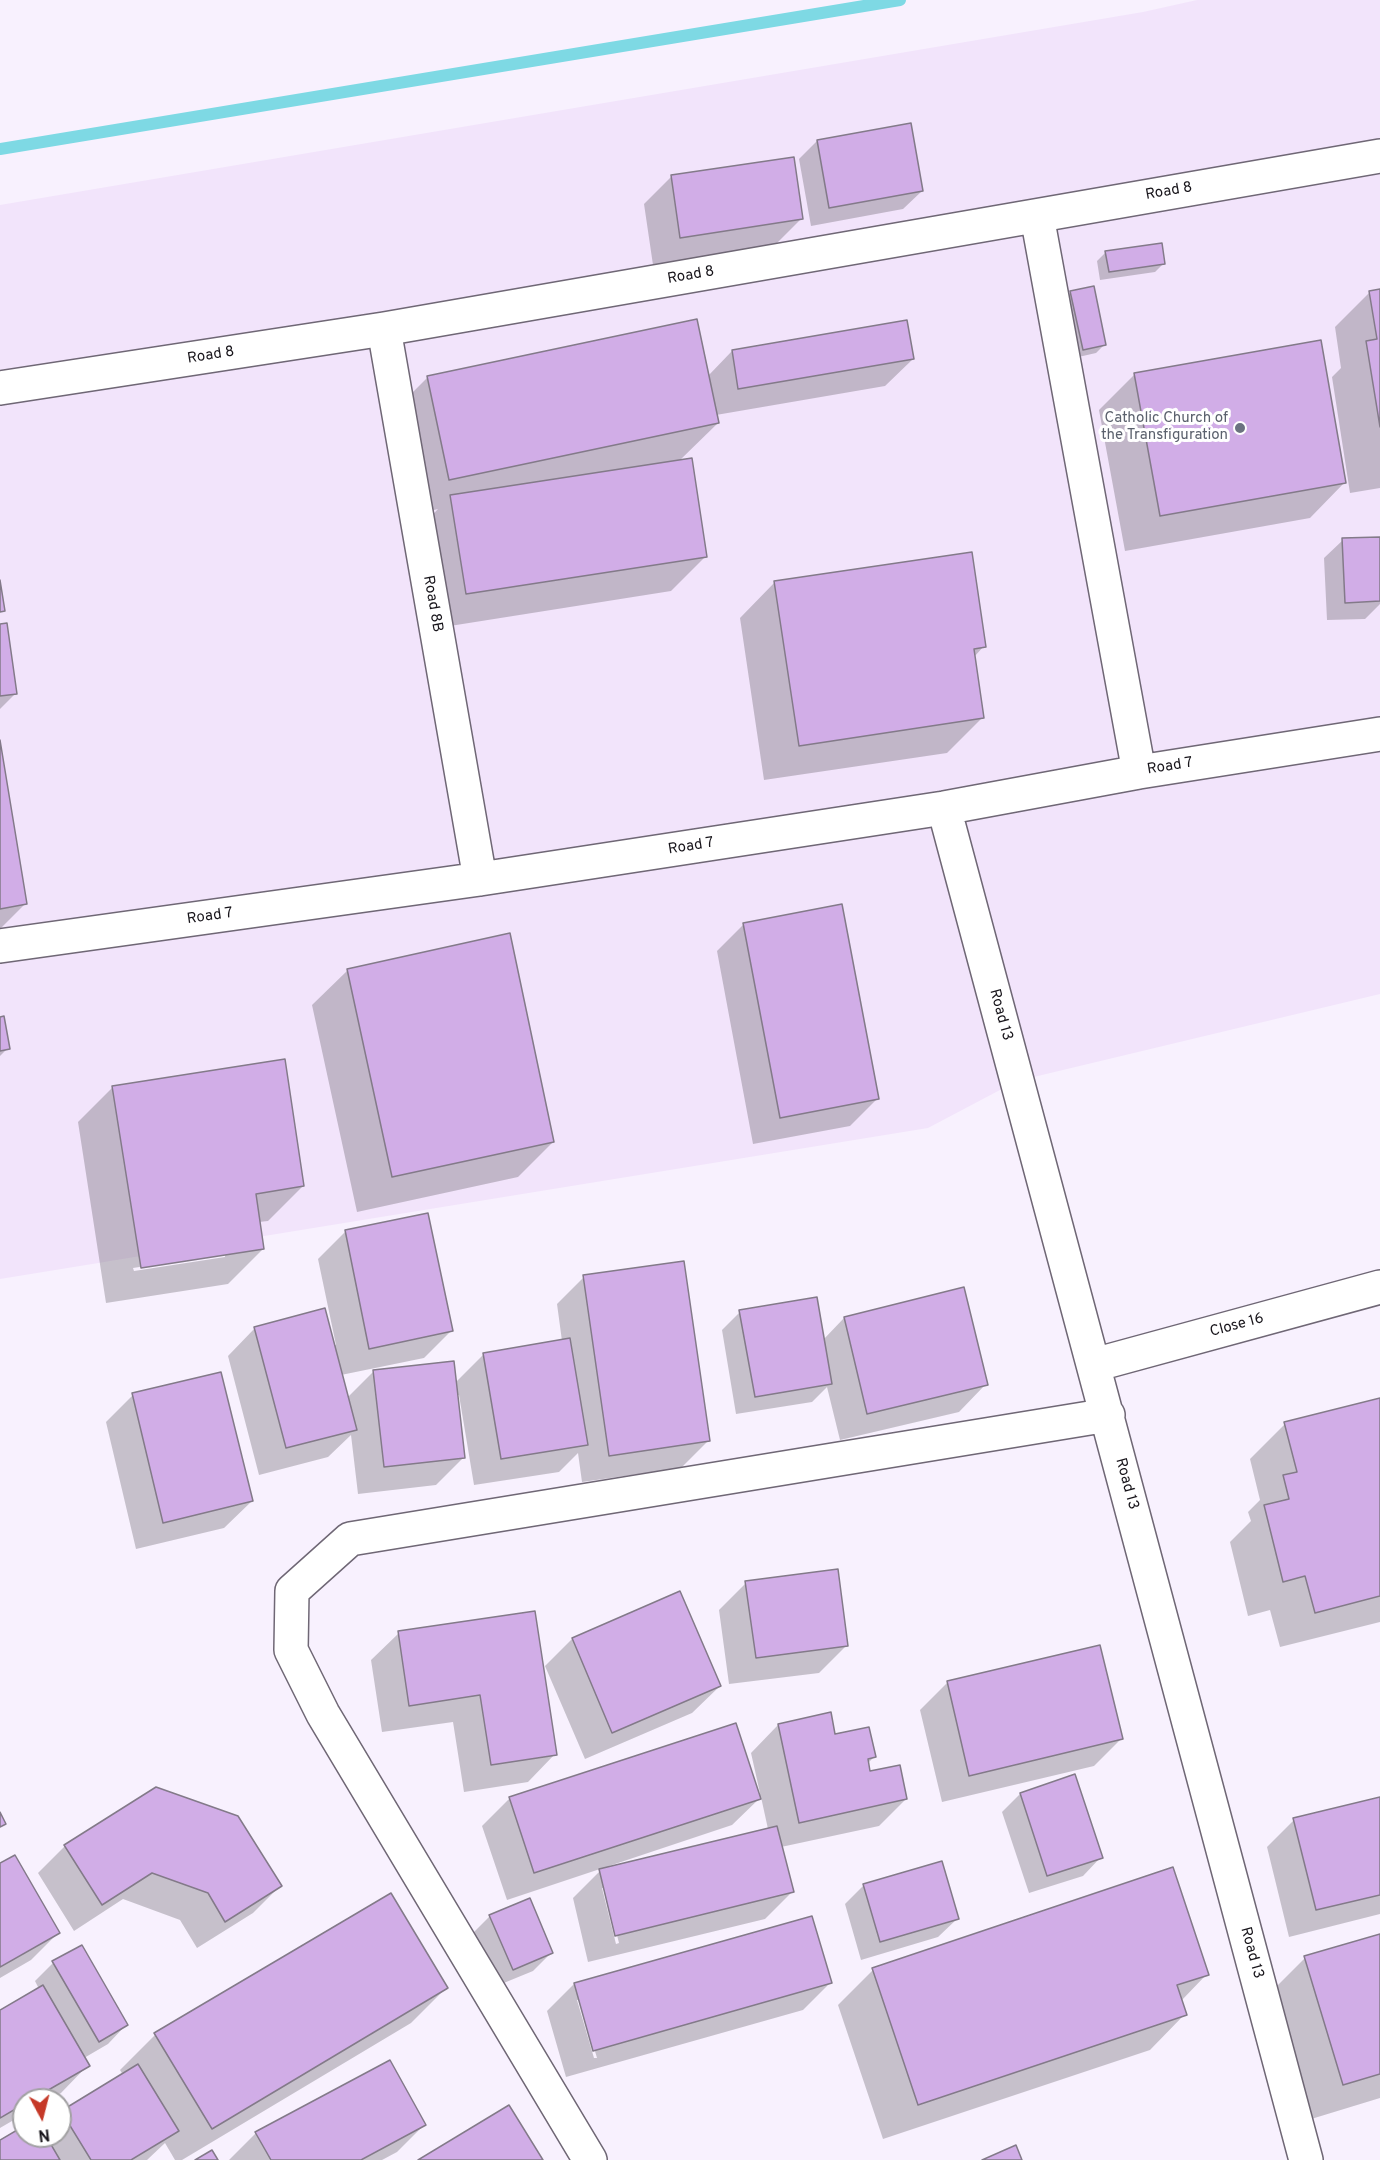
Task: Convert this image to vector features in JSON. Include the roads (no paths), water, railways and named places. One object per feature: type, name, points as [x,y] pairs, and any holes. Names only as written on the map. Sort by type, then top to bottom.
[{"type":"street","name":"Road 8","points":[[0,388],[384,329],[1380,156]]},
{"type":"street","points":[[1037,216],[1139,772]]},
{"type":"street","name":"Road 8B","points":[[384,329],[480,879]]},
{"type":"street","name":"Road 7","points":[[0,946],[480,879],[944,808],[1139,772],[1380,734]]},
{"type":"street","name":"Road 13","points":[[944,808],[1306,2160]]},
{"type":"street","name":"Close 16","points":[[1094,1365],[1380,1287]]},
{"type":"street","points":[[590,2160],[323,1714],[291,1650],[292,1591],[350,1539],[1108,1415]]},
{"type":"waterway","points":[[0,149],[900,0]]},
{"type":"place","name":"Catholic Church of the Transfiguration","points":[[1240,428]]}]
